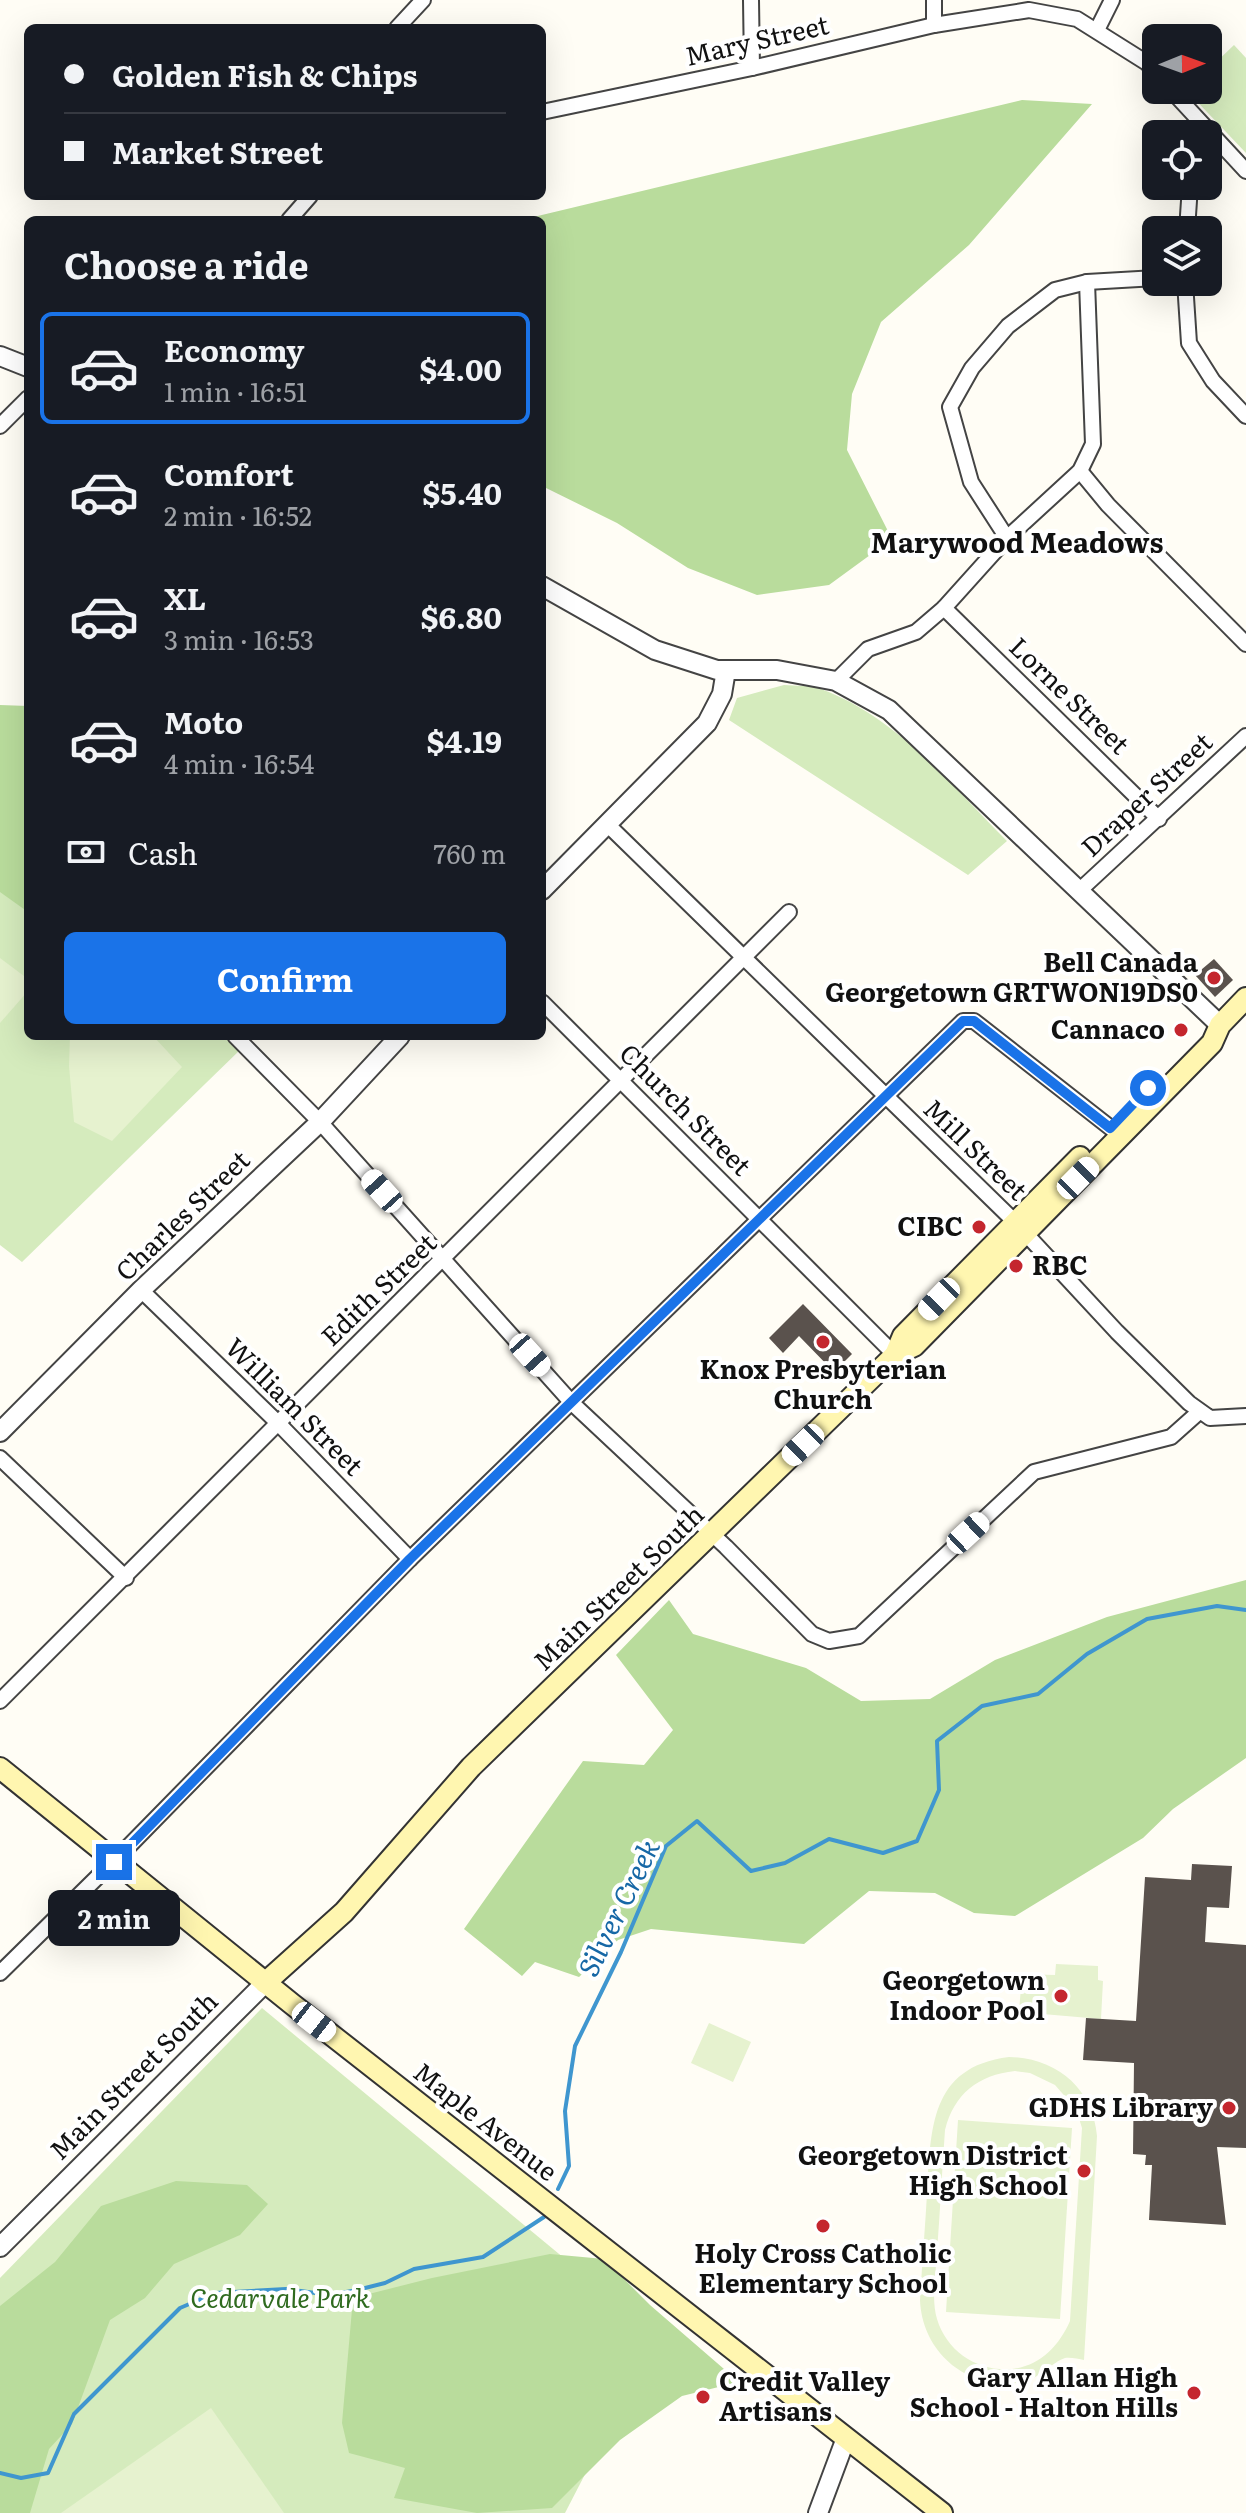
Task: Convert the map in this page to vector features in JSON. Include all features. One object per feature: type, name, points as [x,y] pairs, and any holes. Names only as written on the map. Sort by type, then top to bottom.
[{"type":"main road","name":"Main Street South","points":[[265,1983],[308,1946],[318,1927],[350,1888],[386,1865],[471,1767],[895,1355],[914,1346],[1019,1227],[1212,1043],[1220,1025],[1246,998]]},
{"type":"main road","name":"Maple Avenue","points":[[0,1768],[265,1983],[942,2513]]},
{"type":"street","points":[[401,24],[423,0]]},
{"type":"street","points":[[751,0],[752,68]]},
{"type":"street","points":[[934,0],[934,25]]},
{"type":"street","points":[[1097,30],[1112,0]]},
{"type":"street","name":"Mary Street","points":[[546,111],[752,68],[934,25],[1029,10],[1077,19],[1142,60]]},
{"type":"street","points":[[1222,150],[1246,171]]},
{"type":"street","points":[[292,216],[306,200]]},
{"type":"street","points":[[1007,538],[971,482],[950,407],[972,368],[1008,326],[1055,290],[1087,282],[1142,279]]},
{"type":"street","points":[[836,681],[868,649],[916,632],[944,608],[1007,538],[1080,471],[1093,444],[1087,282]]},
{"type":"street","points":[[1186,296],[1189,343],[1213,381],[1246,416]]},
{"type":"street","points":[[0,356],[24,365]]},
{"type":"street","points":[[0,426],[24,402]]},
{"type":"street","points":[[1080,471],[1108,505],[1246,644]]},
{"type":"street","points":[[546,588],[655,650],[726,670],[777,670],[836,681],[889,710],[1220,1025]]},
{"type":"street","name":"Lorne Street","points":[[944,608],[1159,819]]},
{"type":"street","points":[[546,886],[707,723],[722,694],[726,670]]},
{"type":"street","name":"Draper Street","points":[[1080,890],[1246,736]]},
{"type":"street","name":"Mill Street","points":[[608,825],[747,957],[1019,1227],[1156,1373],[1199,1412]]},
{"type":"street","name":"Edith Street","points":[[0,1701],[789,912]]},
{"type":"street","name":"Church Street","points":[[546,1006],[895,1355]]},
{"type":"street","points":[[0,1973],[114,1862],[410,1559],[758,1218],[967,1019],[974,1021],[1116,1132]]},
{"type":"street","points":[[239,1040],[320,1122],[572,1403],[713,1535],[812,1634],[829,1641],[859,1636],[1034,1472],[1171,1437],[1199,1412],[1210,1418],[1246,1416]]},
{"type":"street","name":"Charles Street","points":[[0,1432],[141,1290],[320,1122],[396,1040]]},
{"type":"street","name":"William Street","points":[[141,1290],[277,1422],[410,1559]]},
{"type":"street","points":[[0,1458],[126,1578]]},
{"type":"street","name":"Main Street South","points":[[0,2247],[265,1983]]},
{"type":"street","points":[[818,2513],[846,2438]]},
{"type":"green space","points":[[1234,45],[1246,58],[1246,153],[1222,128],[1222,120],[1215,120],[1199,104],[1222,104],[1222,57]]},
{"type":"green space","points":[[1022,100],[1092,104],[969,245],[881,322],[852,394],[847,450],[892,539],[829,585],[757,595],[688,568],[617,523],[546,488],[546,216],[538,216]]},
{"type":"green space","points":[[784,685],[821,689],[849,701],[874,717],[922,755],[1007,841],[968,875],[729,720],[737,698]]},
{"type":"green space","points":[[0,705],[24,706],[24,909],[0,892]]},
{"type":"green space","points":[[0,723],[24,746],[24,1040],[235,1040],[242,1048],[22,1262],[0,1245]]},
{"type":"green space","points":[[0,958],[24,976],[24,996],[0,1023]]},
{"type":"green space","points":[[70,1040],[157,1040],[182,1067],[112,1141],[74,1122]]},
{"type":"green space","points":[[1246,1580],[1246,1758],[1173,1809],[1143,1838],[1015,1916],[974,1913],[935,1893],[869,1891],[804,1944],[651,1929],[618,1940],[579,1977],[535,1962],[522,1976],[464,1929],[583,1761],[644,1765],[673,1730],[616,1655],[669,1600],[693,1634],[806,1668],[861,1701],[930,1699],[995,1660],[1107,1617]]},
{"type":"green space","name":"Georgetown Indoor Pool","points":[[1056,1964],[1098,1966],[1098,1980],[1103,1981],[1101,2019],[1019,2012],[1022,1974],[1055,1975]]},
{"type":"green space","name":"Cedarvale Park","points":[[262,2008],[657,2335],[565,2513],[0,2513],[0,2278]]},
{"type":"green space","points":[[709,2023],[751,2042],[733,2082],[691,2063]]},
{"type":"green space","points":[[1009,2057],[1042,2063],[1056,2070],[1080,2090],[1094,2119],[1097,2136],[1084,2360],[1065,2358],[1035,2377],[1002,2384],[967,2374],[939,2352],[929,2337],[920,2300],[934,2125],[949,2088],[963,2074],[983,2063]],"holes":[[[1002,2073],[1030,2073],[1055,2085],[1076,2109],[1082,2128],[1070,2321],[1060,2339],[1040,2359],[1022,2367],[999,2369],[976,2363],[956,2350],[942,2331],[935,2311],[945,2130],[955,2106],[970,2088]]]},
{"type":"green space","points":[[958,2120],[1072,2128],[1060,2319],[946,2312]]},
{"type":"green space","points":[[176,2181],[247,2185],[268,2204],[240,2235],[174,2264],[145,2298],[110,2320],[72,2424],[49,2449],[30,2513],[0,2513],[0,2306],[55,2262],[101,2206]]},
{"type":"green space","points":[[550,2254],[604,2259],[650,2305],[739,2382],[682,2396],[620,2440],[552,2508],[477,2513],[394,2498],[405,2468],[349,2453],[342,2423],[353,2298]]},
{"type":"green space","points":[[211,2408],[284,2513],[61,2513]]},
{"type":"building","name":"Bell Canada Georgetown GRTWON19DS0","points":[[1214,959],[1233,980],[1215,997],[1195,975]]},
{"type":"building","name":"Knox Presbyterian Church","points":[[803,1304],[852,1354],[834,1372],[799,1336],[783,1353],[769,1338]]},
{"type":"building","name":"Georgetown District High School","points":[[1192,1864],[1232,1866],[1229,1908],[1207,1907],[1205,1942],[1246,1945],[1246,2148],[1217,2147],[1226,2225],[1149,2220],[1152,2165],[1145,2165],[1146,2155],[1133,2154],[1134,2063],[1083,2060],[1086,2018],[1136,2021],[1145,1877],[1191,1880]]},
{"type":"waterway","name":"Silver Creek","points":[[558,2189],[569,2166],[565,2111],[575,2046],[621,1952],[666,1846],[697,1821],[751,1871],[785,1863],[829,1839],[883,1853],[917,1841],[939,1790],[937,1741],[982,1706],[1038,1694],[1087,1654],[1147,1619],[1217,1606],[1246,1610]]},
{"type":"waterway","name":"Silver Creek","points":[[0,2473],[21,2478],[48,2473],[74,2414],[180,2308],[215,2293],[286,2289],[330,2295],[357,2290],[385,2283],[414,2269],[483,2257],[544,2217]]},
{"type":"place","name":"Bell Canada Georgetown GRTWON19DS0","points":[[1214,978]]},
{"type":"place","name":"Cannaco","points":[[1181,1030]]},
{"type":"place","name":"CIBC","points":[[979,1227]]},
{"type":"place","name":"RBC","points":[[1016,1266]]},
{"type":"place","name":"Knox Presbyterian Church","points":[[823,1342]]},
{"type":"place","name":"Georgetown Indoor Pool","points":[[1061,1996]]},
{"type":"place","name":"GDHS Library","points":[[1229,2108]]},
{"type":"place","name":"Georgetown District High School","points":[[1084,2171]]},
{"type":"place","name":"Holy Cross Catholic Elementary School","points":[[823,2226]]},
{"type":"place","name":"Gary Allan High School - Halton Hills","points":[[1194,2393]]},
{"type":"place","name":"Credit Valley Artisans","points":[[703,2397]]},
{"type":"district","name":"Marywood Meadows","points":[[1017,543]]},
{"type":"route","points":[[114,1862],[410,1559],[963,1021],[974,1021],[1110,1128],[1148,1088]]}]
